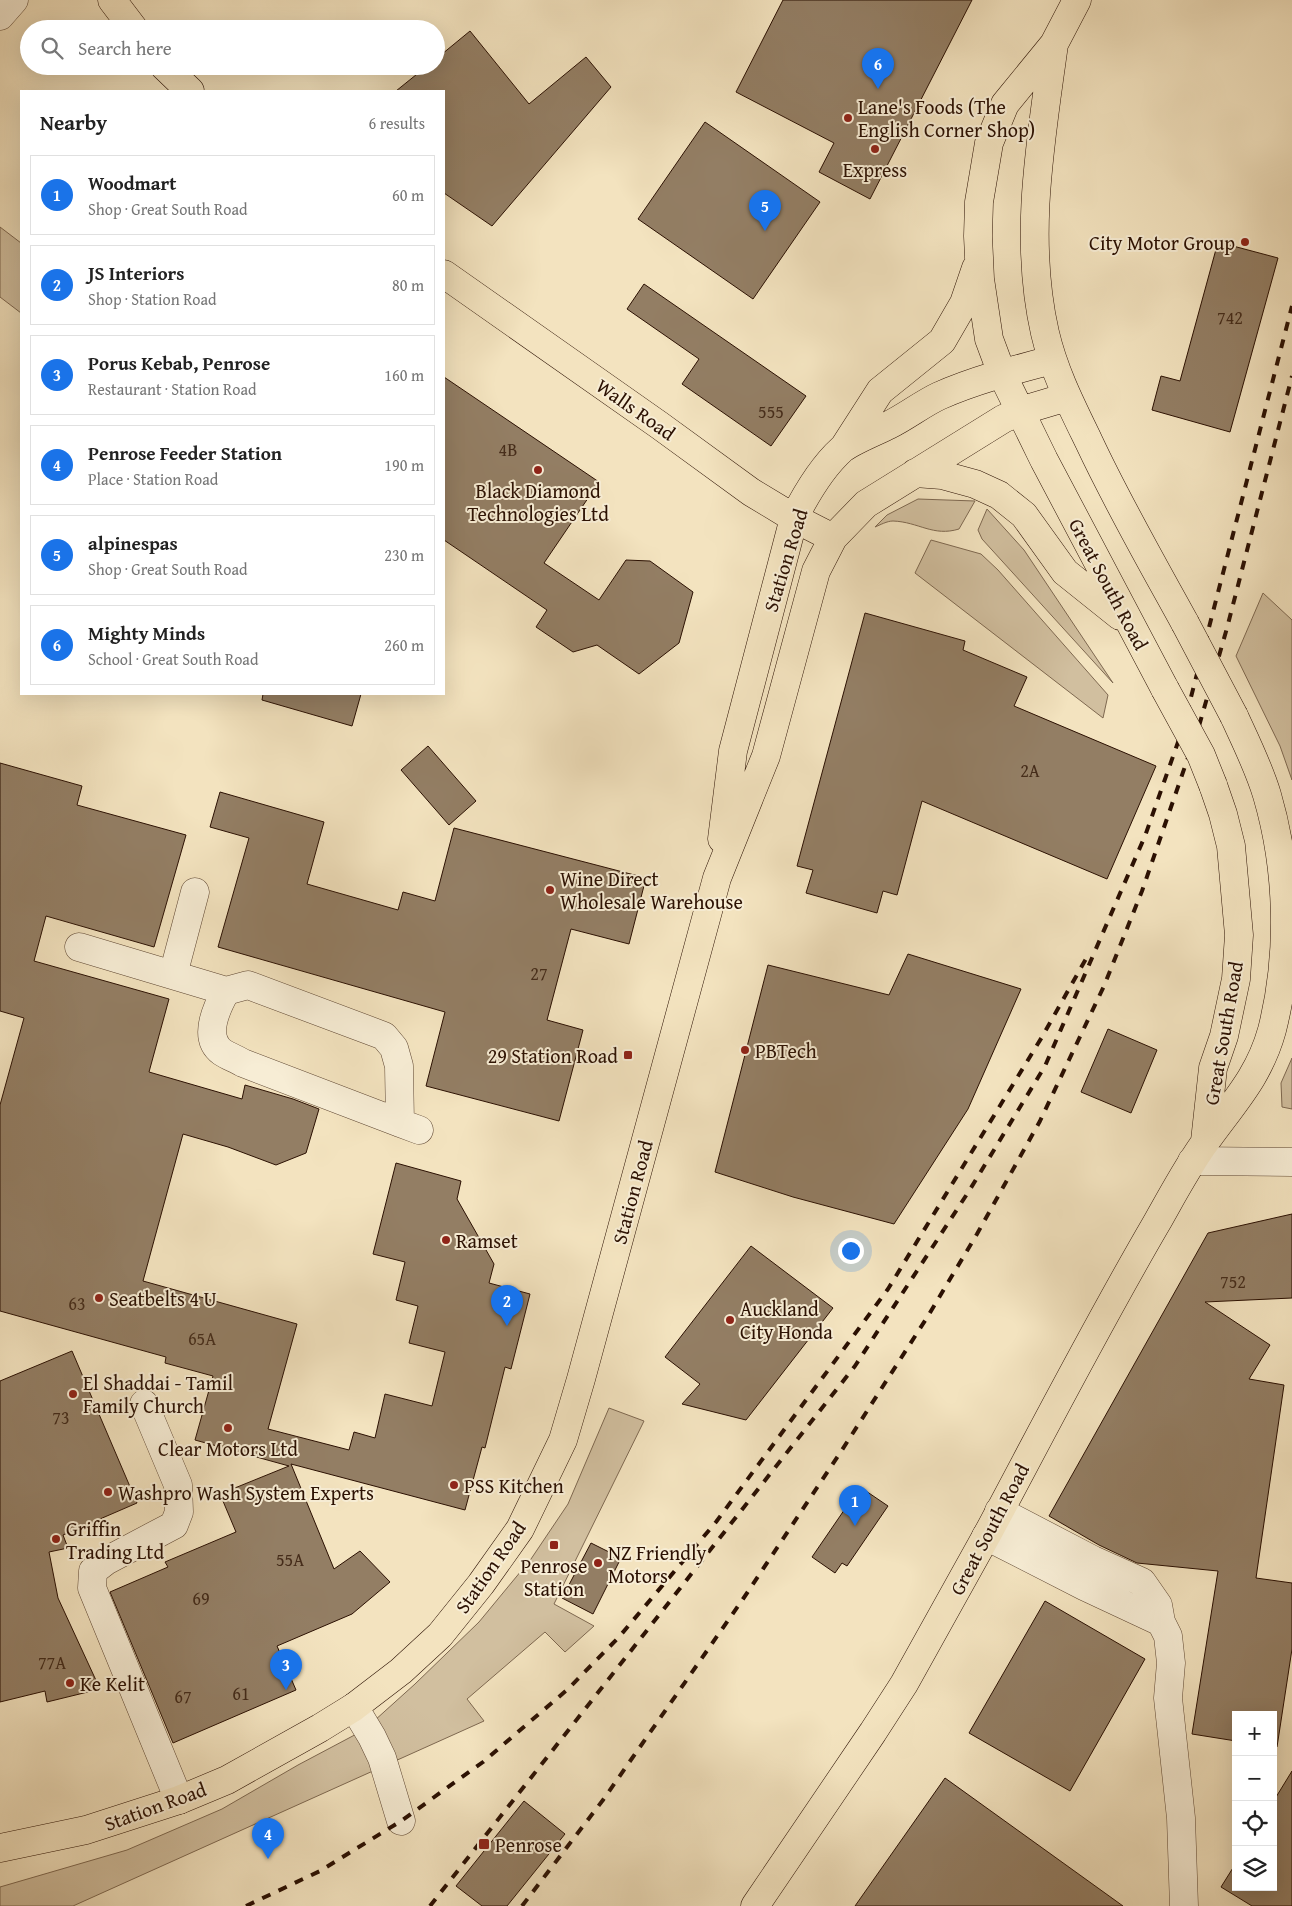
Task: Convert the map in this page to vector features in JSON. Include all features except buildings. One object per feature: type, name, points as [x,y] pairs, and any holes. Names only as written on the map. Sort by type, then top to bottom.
[{"type":"main road","points":[[112,0],[127,20]]},
{"type":"main road","name":"Great South Road","points":[[1077,0],[1054,44],[1005,104],[989,143],[979,202],[980,280],[989,339],[1002,374],[1129,624],[1201,755],[1224,814],[1231,846],[1239,935],[1236,979],[1224,1036],[1213,1068],[1199,1151]]},
{"type":"main road","name":"Great South Road","points":[[755,1906],[904,1684],[1135,1260],[1199,1151],[1253,1077],[1271,1033],[1283,966],[1284,908],[1281,856],[1274,820],[1260,774],[1234,716],[1116,498],[1067,397],[1052,360],[1045,332],[1034,245],[1034,210],[1040,140],[1054,44]]},
{"type":"main road","points":[[173,75],[189,90]]},
{"type":"main road","points":[[843,448],[880,391],[942,341],[964,303],[979,262]]},
{"type":"main road","name":"Walls Road","points":[[445,275],[751,492],[794,518],[833,538]]},
{"type":"main road","name":"Station Road","points":[[717,878],[733,750],[794,518],[806,495],[821,473],[843,448],[897,421],[915,408],[940,396],[1002,374],[1052,360]]},
{"type":"main road","name":"Station Road","points":[[0,1848],[86,1830],[179,1800],[227,1780],[269,1758],[354,1706],[401,1671],[440,1635],[481,1584],[520,1529],[559,1447],[581,1379],[717,878],[766,756],[816,572],[833,538],[866,504],[996,423],[1020,411],[1067,397]]},
{"type":"main road","points":[[915,473],[942,475],[975,484],[999,495],[1024,515],[1065,572],[1129,624]]},
{"type":"street","points":[[0,16],[14,0]]},
{"type":"street","points":[[173,975],[195,892]]},
{"type":"street","points":[[79,947],[226,991],[248,985],[384,1036],[394,1048],[409,1126],[243,1063],[220,1051],[212,1035],[216,1010],[226,991]]},
{"type":"street","points":[[1199,1151],[1292,1162]]},
{"type":"street","points":[[144,1404],[178,1485],[179,1512],[174,1525],[106,1561],[92,1571],[92,1588],[179,1800]]},
{"type":"street","points":[[999,1511],[1093,1560],[1142,1582],[1158,1605],[1161,1622],[1168,1636],[1171,1663],[1168,1698],[1181,1818],[1184,1906]]},
{"type":"street","points":[[986,1536],[1084,1586],[1161,1622]]},
{"type":"street","points":[[354,1706],[382,1758],[402,1821]]},
{"type":"shaded area","points":[[0,227],[20,242],[20,312],[0,297]]},
{"type":"shaded area","points":[[918,499],[975,501],[959,529],[941,531],[893,521],[875,527],[887,515]]},
{"type":"shaded area","points":[[987,509],[1024,550],[1113,683],[982,539],[978,530]]},
{"type":"shaded area","points":[[931,540],[981,554],[998,570],[1108,695],[1103,718],[915,573]]},
{"type":"shaded area","points":[[1263,593],[1292,620],[1292,780],[1280,746],[1236,656]]},
{"type":"shaded area","points":[[1292,1058],[1292,1109],[1282,1107],[1281,1083]]},
{"type":"shaded area","points":[[609,1408],[644,1421],[554,1604],[594,1626],[565,1652],[545,1632],[467,1699],[484,1721],[73,1906],[0,1906],[0,1887],[127,1850],[222,1809],[298,1765],[364,1730],[479,1622],[531,1559],[568,1504]]},
{"type":"railway","points":[[430,1906],[855,1366],[969,1191],[1045,1066],[1145,836],[1183,728],[1292,306]]},
{"type":"railway","points":[[522,1906],[603,1800],[743,1599],[842,1450],[928,1316],[977,1234],[1040,1121],[1104,986],[1142,891],[1199,726],[1227,628],[1292,376]]},
{"type":"railway","points":[[246,1906],[320,1871],[401,1821],[483,1762],[568,1689],[619,1637],[716,1522],[888,1289],[1042,1037],[1087,957]]},
{"type":"place","name":"Mighty Minds","points":[[878,89]]},
{"type":"place","name":"Lane's Foods (The English Corner Shop)","points":[[848,118]]},
{"type":"place","name":"Express","points":[[875,149]]},
{"type":"place","name":"alpinespas","points":[[765,231]]},
{"type":"place","name":"City Motor Group","points":[[1245,242]]},
{"type":"place","name":"Black Diamond Technologies Ltd","points":[[538,470]]},
{"type":"place","name":"Wine Direct Wholesale Warehouse","points":[[550,890]]},
{"type":"place","name":"PBTech","points":[[745,1050]]},
{"type":"place","name":"29 Station Road","points":[[628,1055]]},
{"type":"place","name":"Ramset","points":[[446,1240]]},
{"type":"place","name":"Seatbelts 4 U","points":[[99,1298]]},
{"type":"place","name":"Auckland City Honda","points":[[730,1320]]},
{"type":"place","name":"JS Interiors","points":[[507,1326]]},
{"type":"place","name":"El Shaddai - Tamil Family Church","points":[[73,1394]]},
{"type":"place","name":"Clear Motors Ltd","points":[[228,1428]]},
{"type":"place","name":"PSS Kitchen","points":[[454,1485]]},
{"type":"place","name":"Washpro Wash System Experts","points":[[108,1492]]},
{"type":"place","name":"Woodmart","points":[[855,1526]]},
{"type":"place","name":"Griffin Trading Ltd","points":[[56,1539]]},
{"type":"place","name":"Penrose Station","points":[[554,1545]]},
{"type":"place","name":"NZ Friendly Motors","points":[[598,1563]]},
{"type":"place","name":"Ke Kelit","points":[[70,1683]]},
{"type":"place","name":"Porus Kebab, Penrose","points":[[286,1690]]},
{"type":"place","name":"Penrose","points":[[484,1844]]},
{"type":"place","name":"Penrose Feeder Station","points":[[268,1859]]}]
